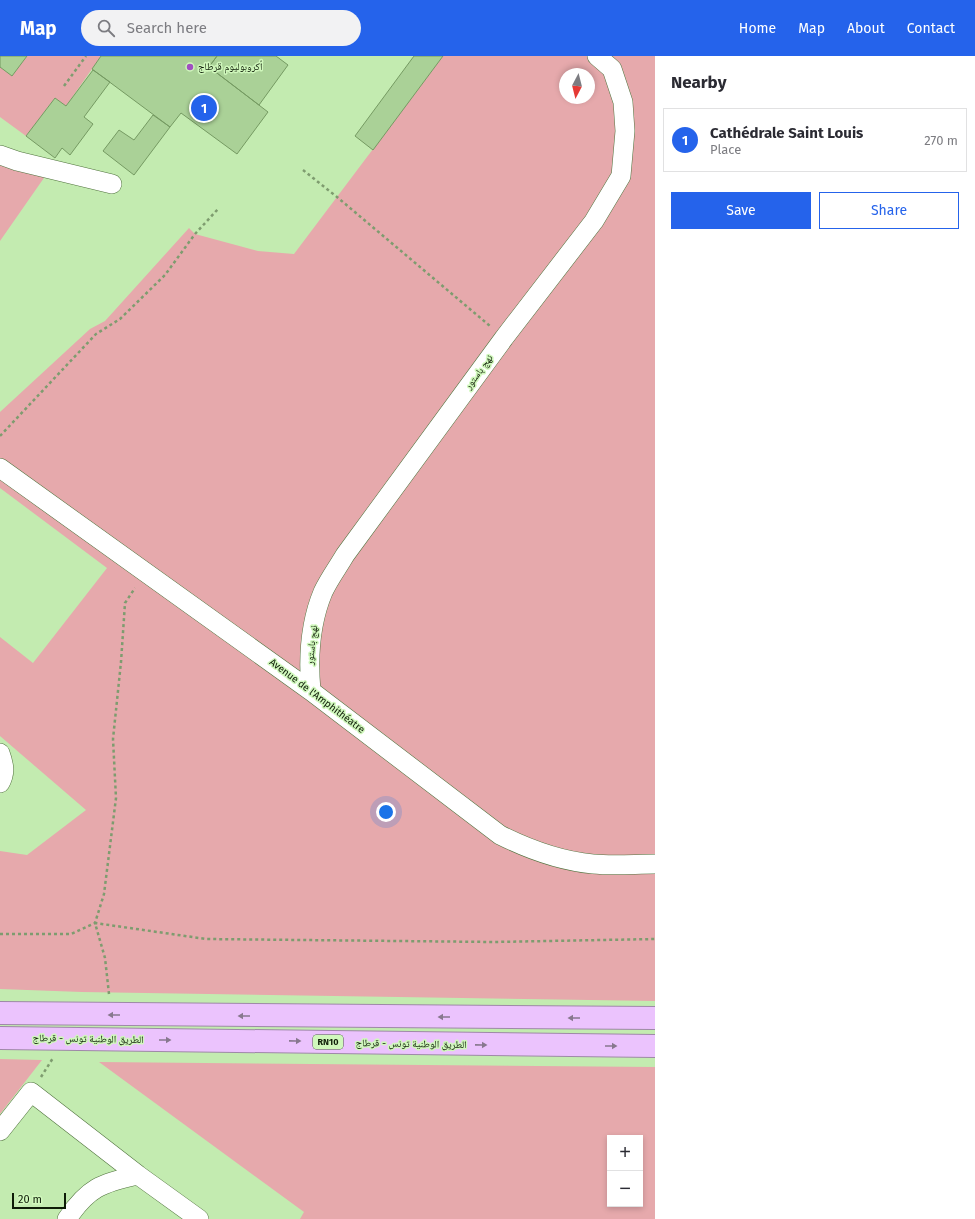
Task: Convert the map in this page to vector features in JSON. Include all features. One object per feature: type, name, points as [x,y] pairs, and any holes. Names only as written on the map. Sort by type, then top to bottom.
[{"type":"highway","points":[[0,1013],[655,1018]]},
{"type":"highway","name":"الطريق الوطنية تونس - قرطاج","points":[[0,1038],[655,1046]]},
{"type":"street","name":"نهج باستور","points":[[311,691],[309,663],[316,612],[324,590],[346,555],[504,338],[594,221],[621,176],[625,131],[623,102],[612,69],[597,56]]},
{"type":"street","points":[[0,155],[17,161],[112,184]]},
{"type":"street","name":"Avenue de l'Amphithéatre","points":[[0,468],[311,691],[500,835],[526,848],[554,858],[594,864],[655,864]]},
{"type":"street","points":[[0,753],[4,764],[4,773],[0,782]]},
{"type":"street","points":[[0,1131],[31,1092],[138,1175],[199,1219]]},
{"type":"street","points":[[67,1219],[76,1205],[89,1192],[111,1180],[138,1175]]},
{"type":"path","points":[[64,86],[86,56]]},
{"type":"path","points":[[303,170],[504,338]]},
{"type":"path","points":[[0,436],[96,334],[120,319],[165,275],[195,234],[218,209]]},
{"type":"path","points":[[110,1015],[105,958],[96,923],[104,894],[116,798],[113,739],[121,662],[125,603],[145,572]]},
{"type":"path","points":[[0,934],[71,934],[96,923],[206,939],[494,942],[655,940]]},
{"type":"path","points":[[31,1092],[65,1039]]},
{"type":"shaded area","points":[[27,56],[101,56],[66,106],[55,98],[26,136],[0,117],[0,67],[12,76]]},
{"type":"shaded area","points":[[443,56],[655,56],[655,1001],[82,992],[0,989],[0,851],[27,855],[86,810],[0,736],[0,637],[33,663],[107,568],[0,488],[0,412],[90,329],[105,321],[189,228],[195,234],[258,251],[294,254]]},
{"type":"shaded area","points":[[0,164],[46,175],[0,241]]},
{"type":"shaded area","points":[[0,1059],[42,1060],[0,1114]]},
{"type":"shaded area","points":[[99,1062],[655,1067],[655,1219],[300,1219],[304,1212]]},
{"type":"building","points":[[0,56],[27,56],[12,76],[0,67]]},
{"type":"building","points":[[101,56],[217,56],[209,67],[268,112],[237,154],[181,113],[170,127],[92,69]]},
{"type":"building","points":[[217,56],[276,56],[288,65],[259,105],[209,67]]},
{"type":"building","points":[[414,56],[443,56],[373,150],[355,136]]},
{"type":"building","points":[[93,70],[110,82],[84,117],[93,124],[70,155],[62,148],[55,158],[26,136],[55,98],[66,106]]},
{"type":"building","points":[[153,115],[170,127],[134,175],[103,151],[119,130],[134,140]]},
{"type":"place","name":"أكروبوليوم قرطاج","points":[[190,67]]},
{"type":"place","name":"Cathédrale Saint Louis","points":[[204,108]]}]
